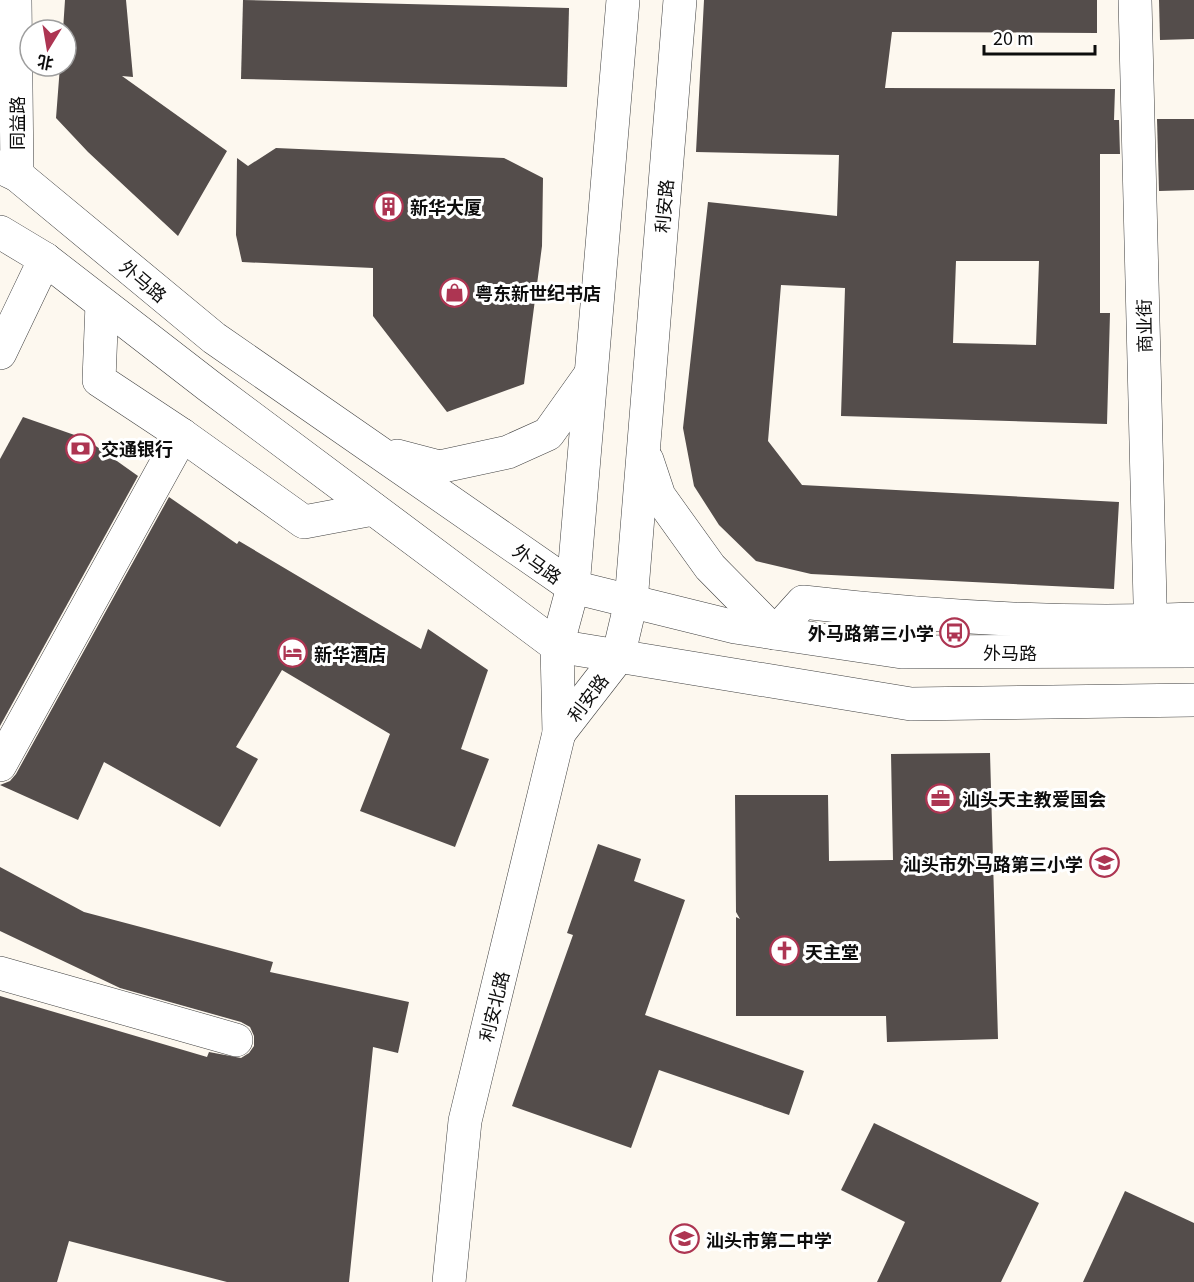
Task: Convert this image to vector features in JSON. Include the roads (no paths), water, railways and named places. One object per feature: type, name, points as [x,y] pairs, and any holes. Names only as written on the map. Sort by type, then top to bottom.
[{"type":"street","name":"同益路","points":[[8,171],[15,0]]},
{"type":"street","name":"利安路","points":[[559,733],[557,646],[573,587],[622,0]]},
{"type":"street","name":"利安路","points":[[559,733],[618,657],[631,602],[680,0]]},
{"type":"street","name":"商业街","points":[[1135,0],[1151,637]]},
{"type":"street","name":"外马路","points":[[8,171],[214,338],[573,587],[735,627],[902,652],[1151,637],[1194,651]]},
{"type":"street","points":[[0,232],[45,259],[557,646],[911,704],[1194,700]]},
{"type":"street","points":[[0,353],[45,259]]},
{"type":"street","points":[[102,303],[99,380],[182,435],[304,522],[373,509]]},
{"type":"street","points":[[374,450],[439,467],[508,452],[548,434],[591,374]]},
{"type":"street","points":[[0,765],[182,435]]},
{"type":"street","points":[[644,450],[659,496],[710,567],[775,633]]},
{"type":"street","points":[[1151,637],[1194,619]]},
{"type":"street","name":"利安北路","points":[[449,1282],[465,1121],[559,733]]},
{"type":"street","points":[[0,973],[236,1040]]},
{"type":"place","name":"新华大厦","points":[[389,206]]},
{"type":"place","name":"粤东新世纪书店","points":[[454,292]]},
{"type":"place","name":"交通银行","points":[[80,448]]},
{"type":"place","name":"外马路第三小学","points":[[955,632]]},
{"type":"place","name":"新华酒店","points":[[293,653]]},
{"type":"place","name":"汕头天主教爱国会","points":[[941,798]]},
{"type":"place","name":"汕头市外马路第三小学","points":[[1104,863]]},
{"type":"place","name":"天主堂","points":[[784,951]]},
{"type":"place","name":"汕头市第二中学","points":[[685,1239]]}]
